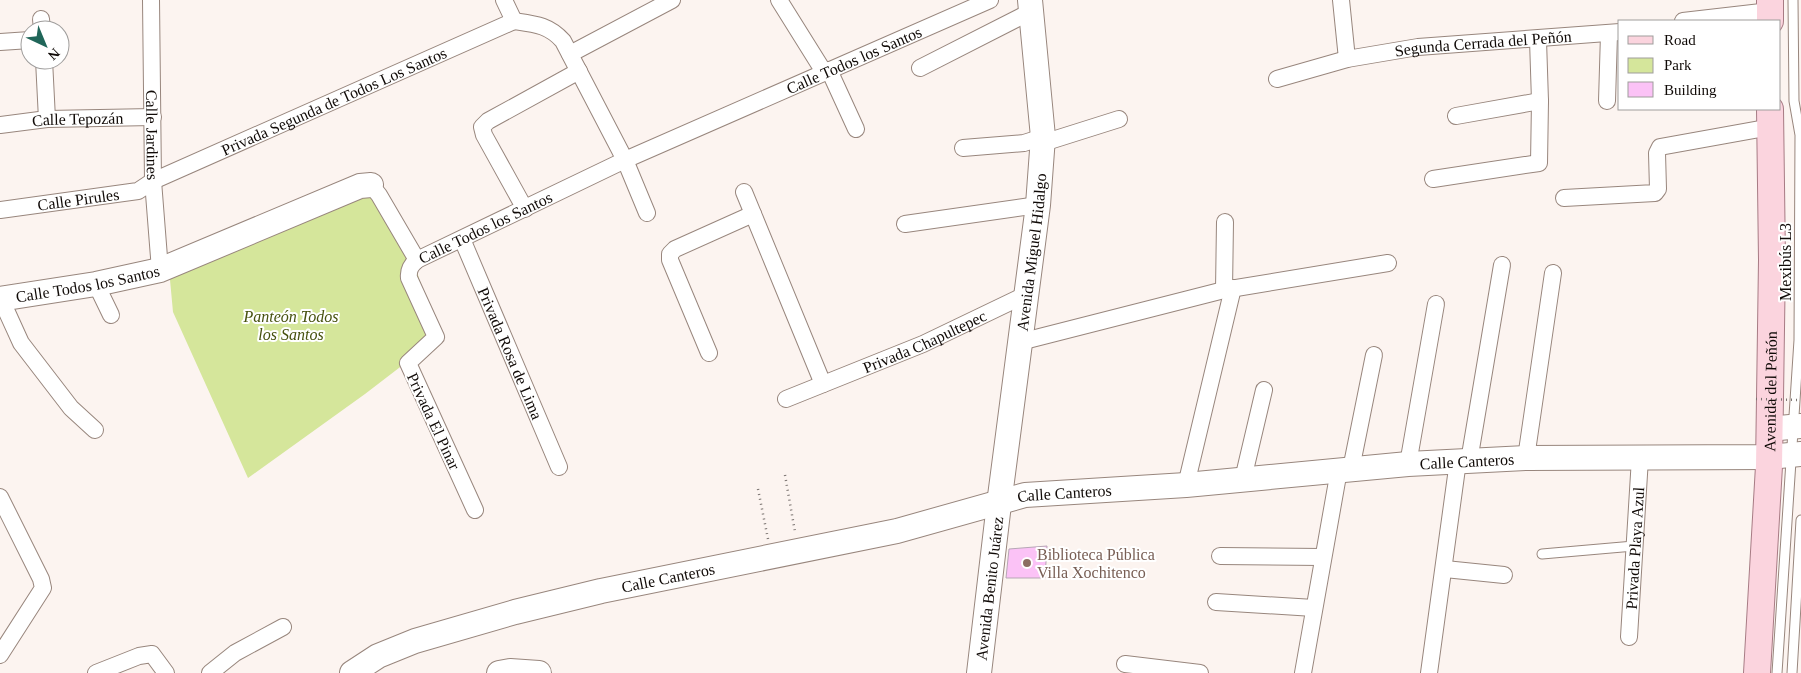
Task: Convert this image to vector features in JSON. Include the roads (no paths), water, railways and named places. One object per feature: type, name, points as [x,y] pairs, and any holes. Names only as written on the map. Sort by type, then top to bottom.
[{"type":"main road","name":"Avenida del Peñón","points":[[1757,673],[1787,456],[1788,427],[1770,118]]},
{"type":"street","name":"Calle Jardines","points":[[151,0],[154,117],[153,181],[160,270]]},
{"type":"street","points":[[504,0],[514,21],[544,25],[563,41],[625,160],[646,213]]},
{"type":"street","points":[[570,54],[672,0]]},
{"type":"street","points":[[779,0],[826,71],[856,129]]},
{"type":"street","name":"Calle Todos los Santos","points":[[0,299],[96,284],[160,270],[360,186],[371,185],[380,195],[417,260],[625,160],[990,0]]},
{"type":"street","points":[[1341,0],[1347,59]]},
{"type":"street","points":[[920,68],[1031,6]]},
{"type":"street","name":"Avenida Miguel Hidalgo","points":[[999,504],[1038,205],[1043,140],[1031,6]]},
{"type":"street","points":[[1690,20],[1776,8]]},
{"type":"street","name":"Privada Segunda de Todos Los Santos","points":[[153,181],[514,21]]},
{"type":"street","points":[[1608,101],[1615,33]]},
{"type":"street","name":"Segunda Cerrada del Peñón","points":[[1277,79],[1347,59],[1418,47],[1538,40],[1615,33]]},
{"type":"street","points":[[1433,179],[1538,164],[1540,159],[1540,101],[1538,40]]},
{"type":"street","points":[[0,42],[20,41]]},
{"type":"street","points":[[45,70],[47,119]]},
{"type":"street","points":[[525,209],[484,135],[482,127],[488,121],[579,70]]},
{"type":"street","points":[[1456,116],[1540,101]]},
{"type":"street","name":"Calle Tepozán","points":[[0,125],[47,119],[154,117]]},
{"type":"street","points":[[1564,198],[1655,193],[1658,190],[1656,153],[1660,147],[1770,118]]},
{"type":"street","points":[[963,148],[1043,140],[1119,119]]},
{"type":"street","name":"Calle Pirules","points":[[0,210],[138,191],[153,181]]},
{"type":"street","points":[[744,192],[823,384]]},
{"type":"street","points":[[905,224],[1038,205]]},
{"type":"street","points":[[710,353],[670,260],[670,254],[675,249],[752,214]]},
{"type":"street","points":[[1186,484],[1228,289],[1226,222]]},
{"type":"street","name":"Privada Rosa de Lima","points":[[462,239],[559,467]]},
{"type":"street","name":"Privada El Pinar","points":[[417,260],[410,270],[409,278],[436,337],[408,363],[475,510]]},
{"type":"street","points":[[1020,342],[1228,289],[1388,262]]},
{"type":"street","points":[[1429,673],[1464,461],[1502,265]]},
{"type":"street","points":[[1526,458],[1553,273]]},
{"type":"street","points":[[96,284],[111,315]]},
{"type":"street","name":"Privada Chapultepec","points":[[786,399],[923,344],[1025,295]]},
{"type":"street","points":[[0,299],[21,343],[72,408],[95,430]]},
{"type":"street","points":[[1408,464],[1436,304]]},
{"type":"street","points":[[1303,673],[1322,557],[1374,355]]},
{"type":"street","points":[[1243,479],[1264,390]]},
{"type":"street","name":"Calle Canteros","points":[[352,673],[378,656],[415,641],[515,612],[601,591],[897,531],[999,504],[1025,495],[1464,461],[1526,458],[1787,456]]},
{"type":"street","name":"Privada Playa Azul","points":[[1629,637],[1640,458]]},
{"type":"street","points":[[0,497],[43,588],[0,655]]},
{"type":"street","name":"Avenida Benito Juárez","points":[[979,673],[999,504]]},
{"type":"street","points":[[1220,556],[1322,557]]},
{"type":"street","points":[[1445,569],[1504,575]]},
{"type":"street","points":[[1216,602],[1314,608]]},
{"type":"street","points":[[210,673],[235,653],[283,627]]},
{"type":"street","points":[[96,673],[145,654],[152,654],[166,673]]},
{"type":"street","points":[[1125,664],[1200,673]]},
{"type":"street","points":[[499,673],[510,671],[539,673]]},
{"type":"lane","name":"Mexibús L3","points":[[1781,34],[1800,135],[1799,340],[1788,427]]},
{"type":"lane","points":[[1777,673],[1787,456]]},
{"type":"lane","points":[[1792,673],[1801,520]]},
{"type":"lane","points":[[1542,554],[1634,546]]},
{"type":"place","name":"Biblioteca Pública Villa Xochitenco","points":[[1027,563]]},
{"type":"park label","name":"Panteón Todos los Santos","points":[[291,325]]}]
